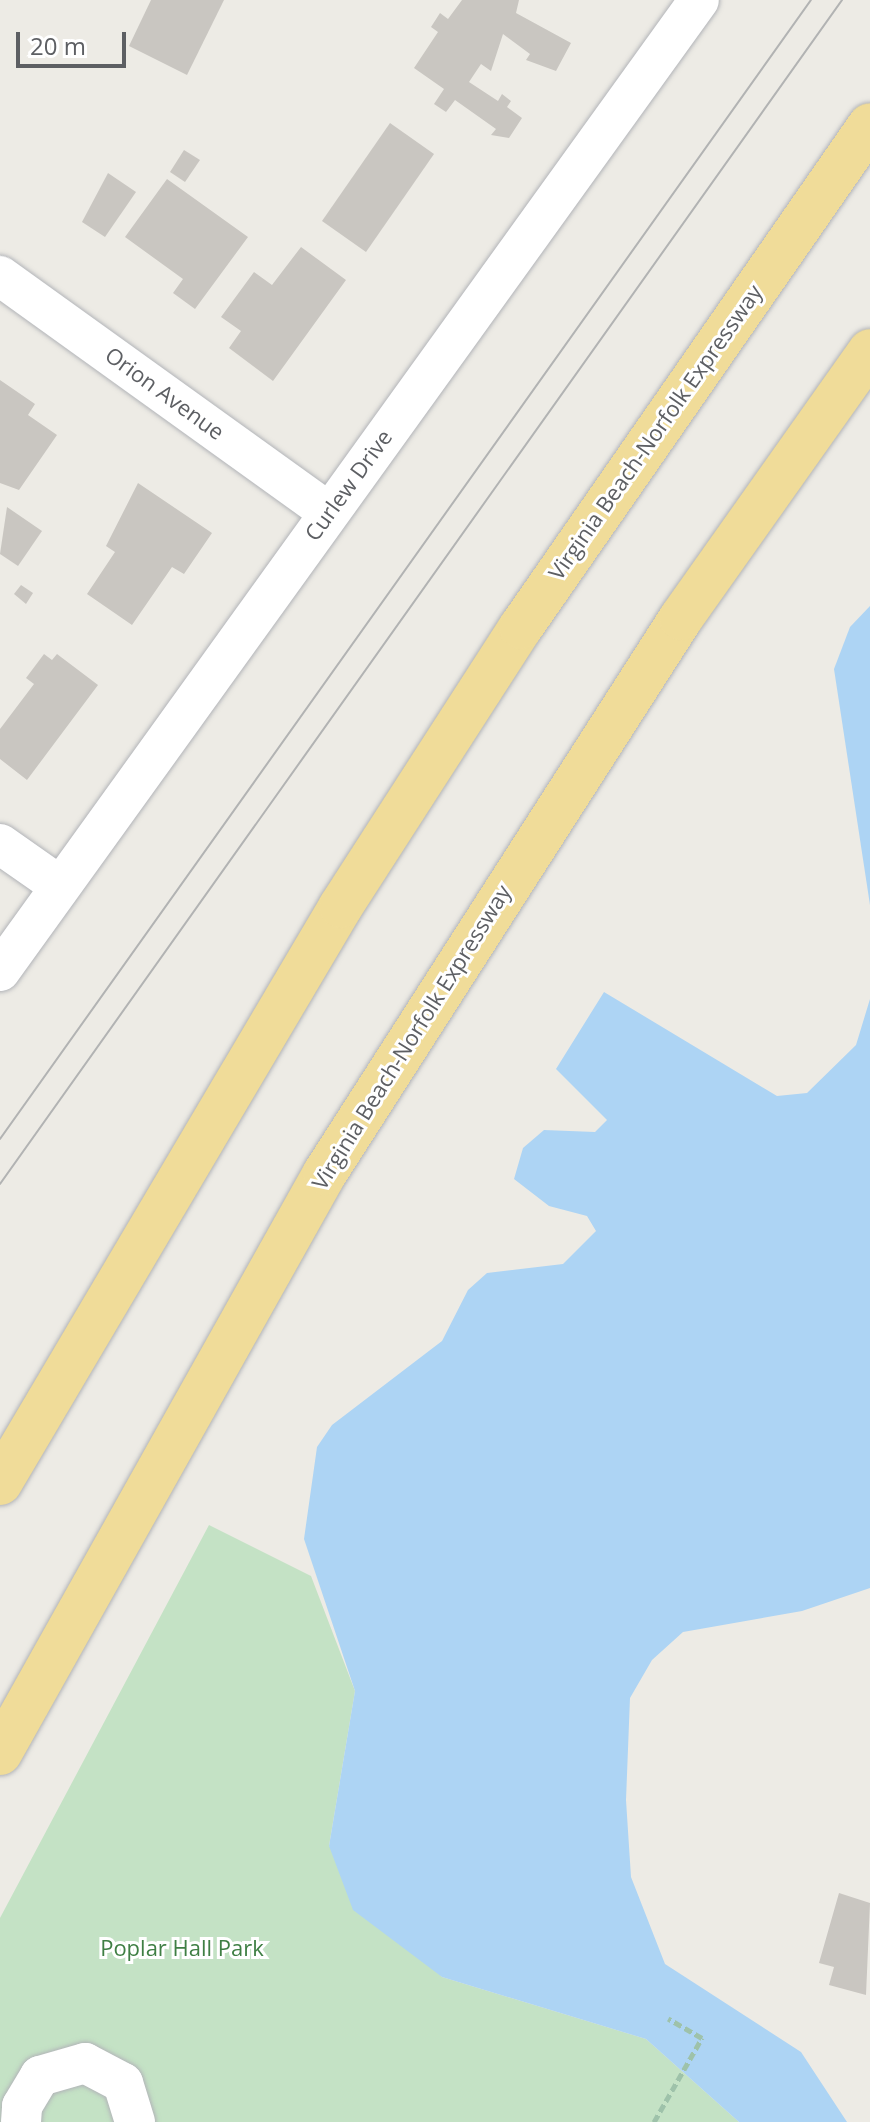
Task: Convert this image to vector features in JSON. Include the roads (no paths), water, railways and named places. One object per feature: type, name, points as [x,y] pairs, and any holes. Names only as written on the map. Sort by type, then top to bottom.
[{"type":"highway","name":"Virginia Beach-Norfolk Expressway","points":[[0,1483],[341,906],[521,627],[870,125]]},
{"type":"highway","name":"Virginia Beach-Norfolk Expressway","points":[[0,1753],[367,1107],[673,631],[870,351]]},
{"type":"highway","points":[[0,1778],[68,1633]]},
{"type":"street","name":"Curlew Drive","points":[[0,971],[699,0]]},
{"type":"street","name":"Orion Avenue","points":[[0,276],[328,512]]},
{"type":"street","points":[[0,844],[60,886]]},
{"type":"street","points":[[21,2122],[22,2106],[40,2076],[85,2063],[123,2083],[135,2122]]},
{"type":"water","points":[[870,606],[870,905],[834,669],[850,627]]},
{"type":"water","points":[[604,992],[777,1096],[807,1093],[856,1045],[870,999],[870,1588],[802,1611],[683,1632],[652,1660],[630,1698],[626,1800],[631,1877],[665,1964],[801,2052],[847,2122],[739,2122],[646,2039],[442,1977],[353,1910],[329,1846],[355,1691],[304,1539],[317,1447],[332,1425],[442,1341],[468,1290],[487,1273],[563,1264],[596,1231],[587,1216],[549,1206],[514,1179],[523,1148],[544,1130],[595,1132],[607,1120],[556,1069]]},
{"type":"tram line","points":[[0,1139],[811,0]]},
{"type":"tram line","points":[[0,1184],[842,0]]},
{"type":"park label","name":"Poplar Hall Park","points":[[182,1948]]}]
